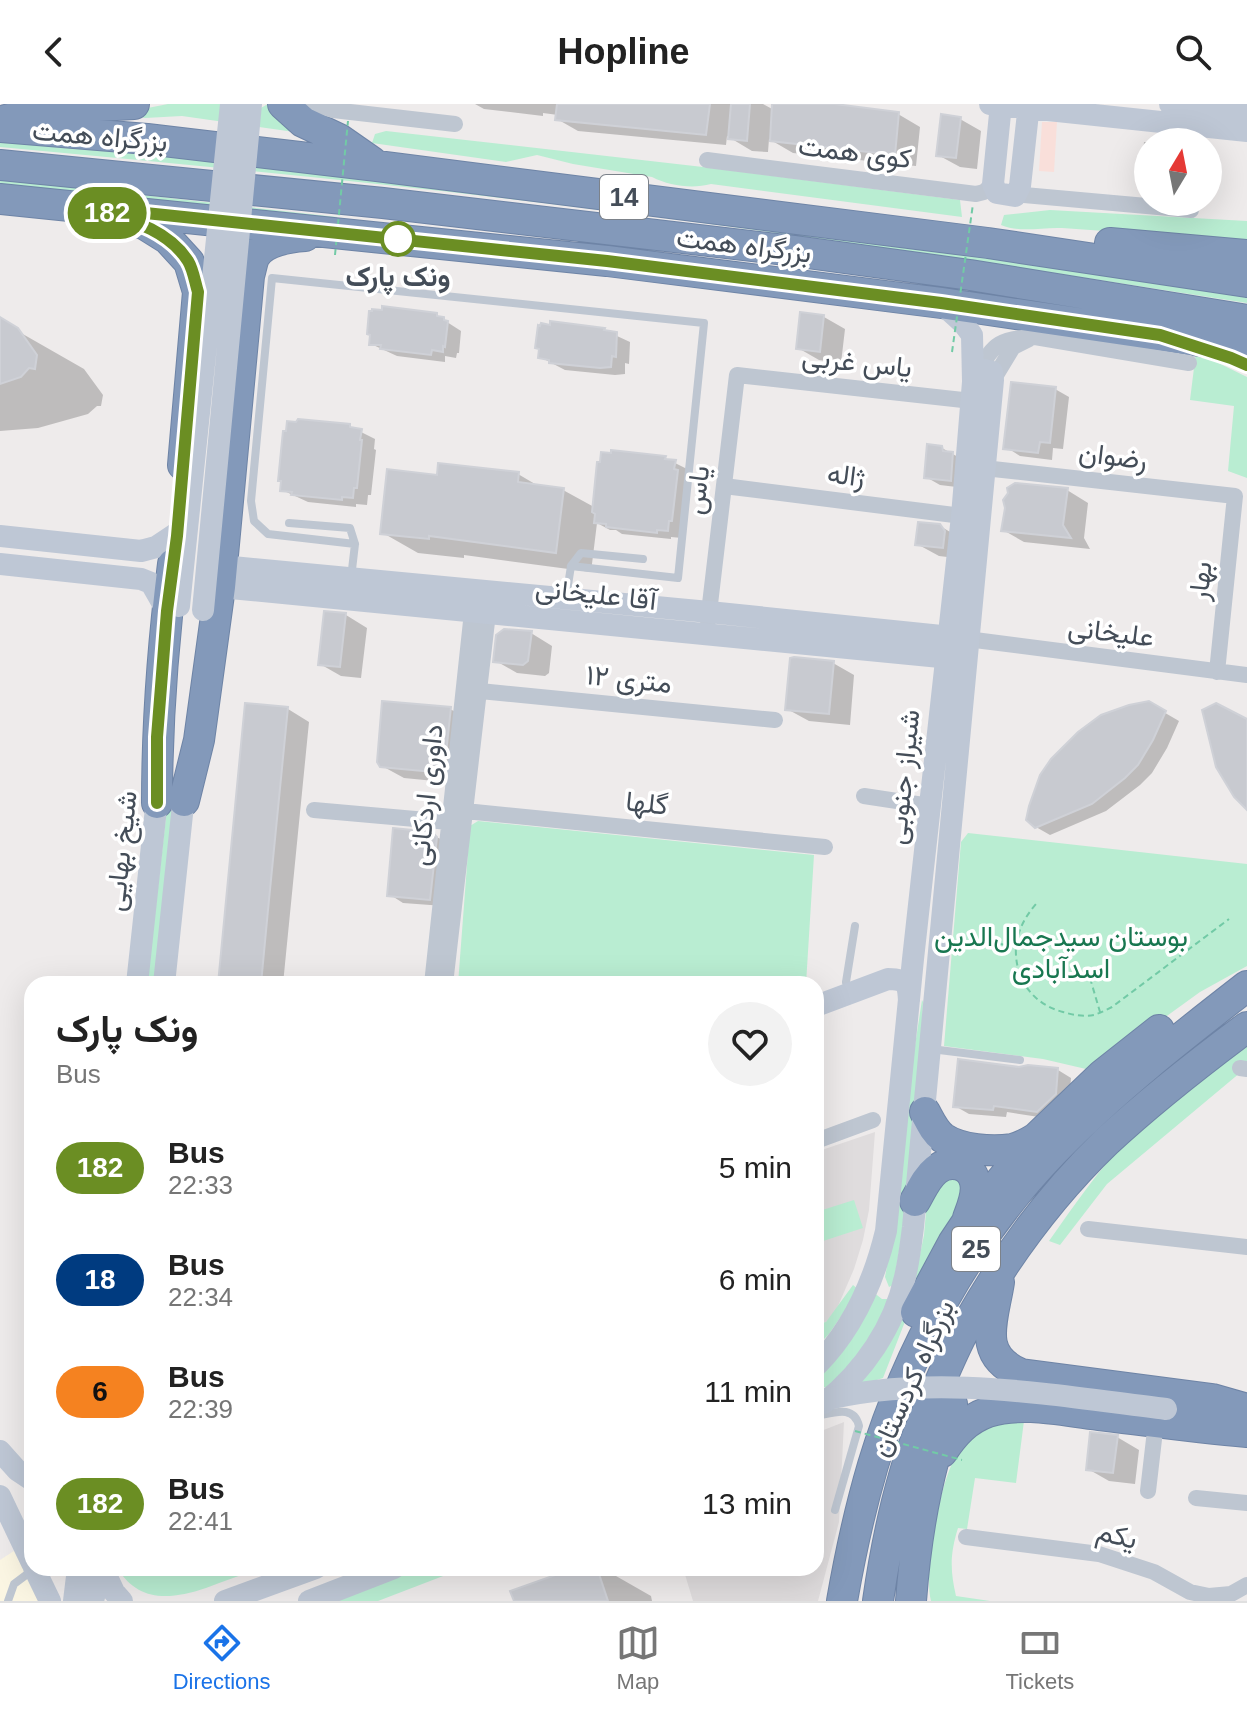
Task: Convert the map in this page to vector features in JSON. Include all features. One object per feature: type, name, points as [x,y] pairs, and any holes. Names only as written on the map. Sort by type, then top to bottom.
[{"type":"highway","points":[[0,125],[46,109],[134,104]]},
{"type":"highway","points":[[283,104],[303,122],[339,139],[377,166]]},
{"type":"highway","name":"بزرگراه همت","points":[[0,125],[377,166],[988,243],[1247,282]]},
{"type":"highway","name":"بزرگراه همت","points":[[0,165],[383,203],[879,262],[1247,320]]},
{"type":"highway","points":[[0,199],[88,207],[335,244],[607,261],[941,303],[1247,348]]},
{"type":"highway","points":[[88,207],[144,224],[168,239],[189,262],[198,292],[173,608],[157,737],[170,802]]},
{"type":"highway","points":[[170,802],[199,740],[249,276],[255,255],[267,245],[293,237],[335,244]]},
{"type":"highway","points":[[988,243],[1092,241],[1247,255]]},
{"type":"highway","points":[[607,261],[685,259],[791,268],[879,262]]},
{"type":"highway","points":[[1160,335],[1247,365]]},
{"type":"highway","points":[[897,1399],[898,1355],[930,1283],[967,1222],[1036,1138],[1102,1075],[1171,1021],[1247,980]]},
{"type":"highway","name":"بزرگراه کردستان","points":[[842,1601],[864,1498],[897,1399],[930,1323],[970,1258],[999,1217],[1053,1152],[1111,1097],[1247,986]]},
{"type":"highway","name":"بزرگراه کردستان","points":[[878,1601],[904,1475],[926,1415],[966,1327],[1002,1269],[1033,1224],[1106,1142],[1200,1062],[1247,1027]]},
{"type":"highway","points":[[925,1112],[934,1130],[956,1144],[988,1150],[1012,1149],[1036,1138]]},
{"type":"highway","points":[[915,1201],[937,1169],[946,1163],[956,1163],[965,1167],[975,1181],[976,1194],[967,1222]]},
{"type":"highway","points":[[1002,1269],[992,1326],[992,1347],[1005,1368],[1021,1374],[1212,1399],[1247,1409]]},
{"type":"highway","points":[[911,1601],[914,1558],[941,1431],[1002,1269]]},
{"type":"highway","points":[[1014,1407],[1005,1395],[1006,1388],[1021,1374]]},
{"type":"highway","points":[[932,1467],[955,1434],[969,1421],[996,1410],[1014,1407],[1161,1416],[1208,1429],[1247,1430]]},
{"type":"highway","points":[[914,1558],[921,1601]]},
{"type":"main road","points":[[173,608],[231,104]]},
{"type":"main road","points":[[215,588],[251,104]]},
{"type":"main road","points":[[1029,106],[1020,186],[1015,196],[997,193],[993,184],[997,104],[1029,106],[1247,131]]},
{"type":"main road","points":[[1170,104],[1247,112]]},
{"type":"main road","name":"شیراز جنوبی","points":[[824,1357],[840,1338],[866,1292],[877,1267],[886,1231],[930,806],[984,468],[979,384],[972,335],[941,303]]},
{"type":"main road","name":"شیراز جنوبی","points":[[824,1402],[844,1386],[869,1358],[886,1328],[905,1277],[913,1227],[930,1049],[957,648],[962,516],[979,384]]},
{"type":"main road","points":[[0,536],[141,551],[156,547],[177,533]]},
{"type":"main road","points":[[122,549],[131,561],[128,573],[122,577]]},
{"type":"main road","points":[[0,564],[141,579],[151,583],[173,608]]},
{"type":"main road","name":"آقا علیخانی","points":[[320,586],[351,578],[481,602],[566,599],[708,624]]},
{"type":"main road","name":"آقا علیخانی","points":[[215,588],[320,586],[957,648]]},
{"type":"main road","name":"شیخ بهایی","points":[[138,976],[170,802]]},
{"type":"main road","name":"شیخ بهایی","points":[[164,976],[170,802]]},
{"type":"main road","points":[[824,989],[913,959]]},
{"type":"main road","points":[[824,1003],[888,979],[905,982],[909,1001]]},
{"type":"main road","points":[[877,1267],[880,1286],[884,1290],[897,1290],[905,1277]]},
{"type":"main road","points":[[824,1400],[898,1388],[938,1387],[1039,1393],[1161,1416],[1247,1416]]},
{"type":"main road","points":[[0,1452],[24,1475]]},
{"type":"main road","points":[[0,1496],[24,1545]]},
{"type":"main road","points":[[39,1576],[50,1601]]},
{"type":"main road","points":[[74,1601],[77,1576]]},
{"type":"main road","points":[[93,1601],[102,1576]]},
{"type":"main road","points":[[104,1576],[104,1601]]},
{"type":"main road","points":[[107,1576],[122,1601]]},
{"type":"main road","points":[[225,1601],[294,1576]]},
{"type":"main road","points":[[309,1601],[371,1576]]},
{"type":"street","points":[[311,104],[333,110],[455,124]]},
{"type":"street","name":"کوی همت","points":[[707,160],[976,194],[993,184]]},
{"type":"street","points":[[1020,186],[1024,195],[1134,205]]},
{"type":"street","points":[[979,384],[1013,347],[1035,337],[1189,363]]},
{"type":"street","name":"یاس غربی","points":[[737,375],[979,384]]},
{"type":"street","name":"یاس","points":[[708,624],[737,375]]},
{"type":"street","name":"رضوان","points":[[984,468],[1235,496]]},
{"type":"street","name":"ژاله","points":[[724,486],[962,516]]},
{"type":"street","name":"بهار","points":[[1217,672],[1235,496]]},
{"type":"street","name":"داوری اردکانی","points":[[433,976],[449,822],[471,690],[481,602]]},
{"type":"street","name":"علیخانی","points":[[957,648],[1247,675]]},
{"type":"street","name":"داوری اردکانی","points":[[446,976],[465,811],[471,690]]},
{"type":"street","name":"۱۲ متری","points":[[471,690],[775,720]]},
{"type":"street","points":[[864,796],[930,806]]},
{"type":"street","points":[[314,810],[449,822],[465,811]]},
{"type":"street","name":"گلها","points":[[465,811],[825,847]]},
{"type":"street","points":[[824,1138],[873,1120]]},
{"type":"street","points":[[1088,1229],[1247,1247]]},
{"type":"street","points":[[1148,1491],[1161,1416]]},
{"type":"street","points":[[1196,1498],[1247,1503]]},
{"type":"street","name":"یکم","points":[[966,1537],[1099,1554],[1154,1572],[1190,1592],[1209,1596],[1231,1594],[1247,1585]]},
{"type":"lane","points":[[355,544],[268,534],[254,521],[251,501],[272,278],[704,323],[678,578],[571,566]]},
{"type":"lane","points":[[289,523],[350,528],[355,544],[351,578]]},
{"type":"lane","points":[[566,599],[571,566],[581,553],[643,559]]},
{"type":"lane","points":[[846,982],[855,926]]},
{"type":"lane","points":[[930,1049],[1020,1060]]},
{"type":"lane","points":[[824,1415],[854,1414],[859,1426],[835,1510]]},
{"type":"lane","points":[[8,1601],[14,1584],[24,1575]]},
{"type":"path","points":[[335,244],[348,121]]},
{"type":"path","points":[[952,352],[973,204]]},
{"type":"path","points":[[1036,904],[1018,931],[1016,968],[1029,991],[1040,1001],[1057,1011],[1073,1015],[1093,1015],[1112,1007],[1229,919]]},
{"type":"path","points":[[955,939],[1016,946]]},
{"type":"path","points":[[1090,978],[1100,1012]]},
{"type":"path","points":[[855,1431],[962,1460]]},
{"type":"shaded area","points":[[1042,122],[1057,122],[1054,172],[1039,171]]},
{"type":"shaded area","points":[[875,1132],[869,1210],[863,1240],[835,1313],[826,1322],[824,1322],[824,1149]]},
{"type":"shaded area","points":[[844,1422],[839,1522],[818,1601],[693,1601],[685,1576],[824,1576],[824,1430]]},
{"type":"shaded area","points":[[20,1547],[24,1556],[24,1576],[33,1576],[44,1601],[0,1601],[0,1560]]},
{"type":"green space","points":[[168,104],[228,104],[259,109],[274,104],[294,132],[182,116],[145,118],[122,113]]},
{"type":"green space","points":[[386,131],[960,200],[962,217],[711,184],[681,186],[652,177],[537,155],[506,162],[372,143],[375,134]]},
{"type":"green space","points":[[0,138],[405,179],[1247,293],[1247,303],[932,255],[616,212],[308,177],[0,147]]},
{"type":"green space","points":[[0,179],[337,217],[335,224],[0,188]]},
{"type":"green space","points":[[1050,210],[1247,221],[1247,243],[1062,228],[1016,229],[1001,225],[1004,215]]},
{"type":"green space","points":[[1196,352],[1247,377],[1247,478],[1228,471],[1234,406],[1190,400]]},
{"type":"green space","points":[[170,782],[177,783],[159,976],[148,976]]},
{"type":"green space","points":[[478,821],[814,855],[806,976],[459,976],[470,826]]},
{"type":"green space","name":"بوستان سیدجمال‌الدین اسدآبادی","points":[[968,833],[1247,864],[1247,966],[1200,992],[1117,1052],[1086,1069],[1043,1059],[944,1046],[961,842]]},
{"type":"green space","points":[[922,1000],[920,1073],[910,1180],[893,1285],[889,1287],[885,1277]]},
{"type":"green space","points":[[1247,1045],[1247,1067],[1107,1184],[1060,1245],[1049,1241],[1097,1175],[1130,1138],[1172,1101]]},
{"type":"green space","points":[[942,1170],[969,1186],[913,1301],[883,1378],[857,1386],[914,1283],[924,1235],[927,1200]]},
{"type":"green space","points":[[854,1200],[863,1228],[824,1241],[824,1209]]},
{"type":"green space","points":[[853,1285],[859,1290],[824,1339],[826,1322]]},
{"type":"green space","points":[[873,1292],[882,1299],[894,1299],[841,1384],[824,1387],[824,1362]]},
{"type":"green space","points":[[1025,1413],[1016,1483],[975,1478],[967,1529],[958,1528],[953,1546],[952,1570],[956,1596],[990,1601],[931,1601],[931,1548],[939,1504],[957,1454],[982,1427]]},
{"type":"green space","points":[[123,1576],[238,1576],[206,1588],[166,1596],[144,1592]]},
{"type":"green space","points":[[398,1576],[443,1576],[378,1601],[331,1601]]},
{"type":"building","points":[[557,104],[710,104],[706,135],[555,120]]},
{"type":"building","points":[[731,104],[750,104],[747,141],[728,139]]},
{"type":"building","points":[[772,104],[835,104],[899,112],[895,155],[770,141]]},
{"type":"building","points":[[941,114],[961,117],[956,158],[936,156]]},
{"type":"building","points":[[382,306],[437,313],[437,316],[444,317],[448,321],[443,352],[432,350],[431,355],[369,345],[369,311],[382,310]]},
{"type":"building","points":[[800,312],[824,315],[820,352],[796,349]]},
{"type":"building","points":[[0,317],[18,328],[37,355],[35,369],[29,368],[21,377],[0,384]]},
{"type":"building","points":[[550,321],[617,332],[616,357],[612,356],[611,367],[549,363],[549,360],[538,358],[539,349],[535,348],[538,325],[550,325]]},
{"type":"building","points":[[1011,382],[1056,387],[1050,443],[1040,442],[1038,453],[1003,449]]},
{"type":"building","points":[[298,419],[350,424],[350,427],[362,429],[357,488],[354,488],[353,498],[342,497],[342,500],[280,491],[281,481],[278,481],[283,431],[286,431],[287,421],[296,422]]},
{"type":"building","points":[[927,444],[942,446],[943,451],[953,452],[951,481],[924,478]]},
{"type":"building","points":[[611,450],[666,456],[665,459],[676,460],[674,469],[678,470],[668,531],[657,530],[657,533],[594,523],[595,514],[592,512],[597,462],[600,462],[601,452],[611,453]]},
{"type":"building","points":[[438,463],[519,472],[518,482],[564,488],[556,553],[429,536],[429,539],[380,534],[387,469],[437,475]]},
{"type":"building","points":[[1015,483],[1068,488],[1063,525],[1071,538],[1001,531],[1005,508],[1003,500],[1008,493],[1007,488]]},
{"type":"building","points":[[918,522],[940,524],[945,531],[943,548],[915,545]]},
{"type":"building","points":[[324,611],[346,613],[340,667],[318,665]]},
{"type":"building","points":[[504,629],[532,631],[528,661],[523,665],[493,662],[496,635]]},
{"type":"building","points":[[790,658],[834,661],[829,714],[785,710]]},
{"type":"building","points":[[382,701],[451,707],[444,773],[380,767],[377,762]]},
{"type":"building","points":[[1149,701],[1166,711],[1138,765],[1125,778],[1092,804],[1035,828],[1026,820],[1040,775],[1078,732],[1101,715]]},
{"type":"building","points":[[245,703],[288,707],[262,976],[219,976]]},
{"type":"building","points":[[1216,703],[1247,719],[1247,810],[1234,797],[1216,767],[1202,710]]},
{"type":"building","points":[[393,828],[432,832],[437,837],[430,900],[387,896]]},
{"type":"building","points":[[958,1059],[1019,1067],[1058,1068],[1056,1094],[1037,1112],[994,1106],[993,1110],[953,1107]]},
{"type":"building","points":[[1090,1432],[1118,1435],[1113,1473],[1086,1470]]},
{"type":"building","points":[[552,1576],[600,1576],[608,1601],[514,1601],[510,1591]]},
{"type":"bus line","name":"182","points":[[157,803],[157,737],[167,611],[177,536],[198,292],[189,262],[168,239],[144,224],[88,207],[607,261],[941,303],[1160,335],[1247,365]]},
{"type":"place","name":"ونک پارک","points":[[398,239]]}]
